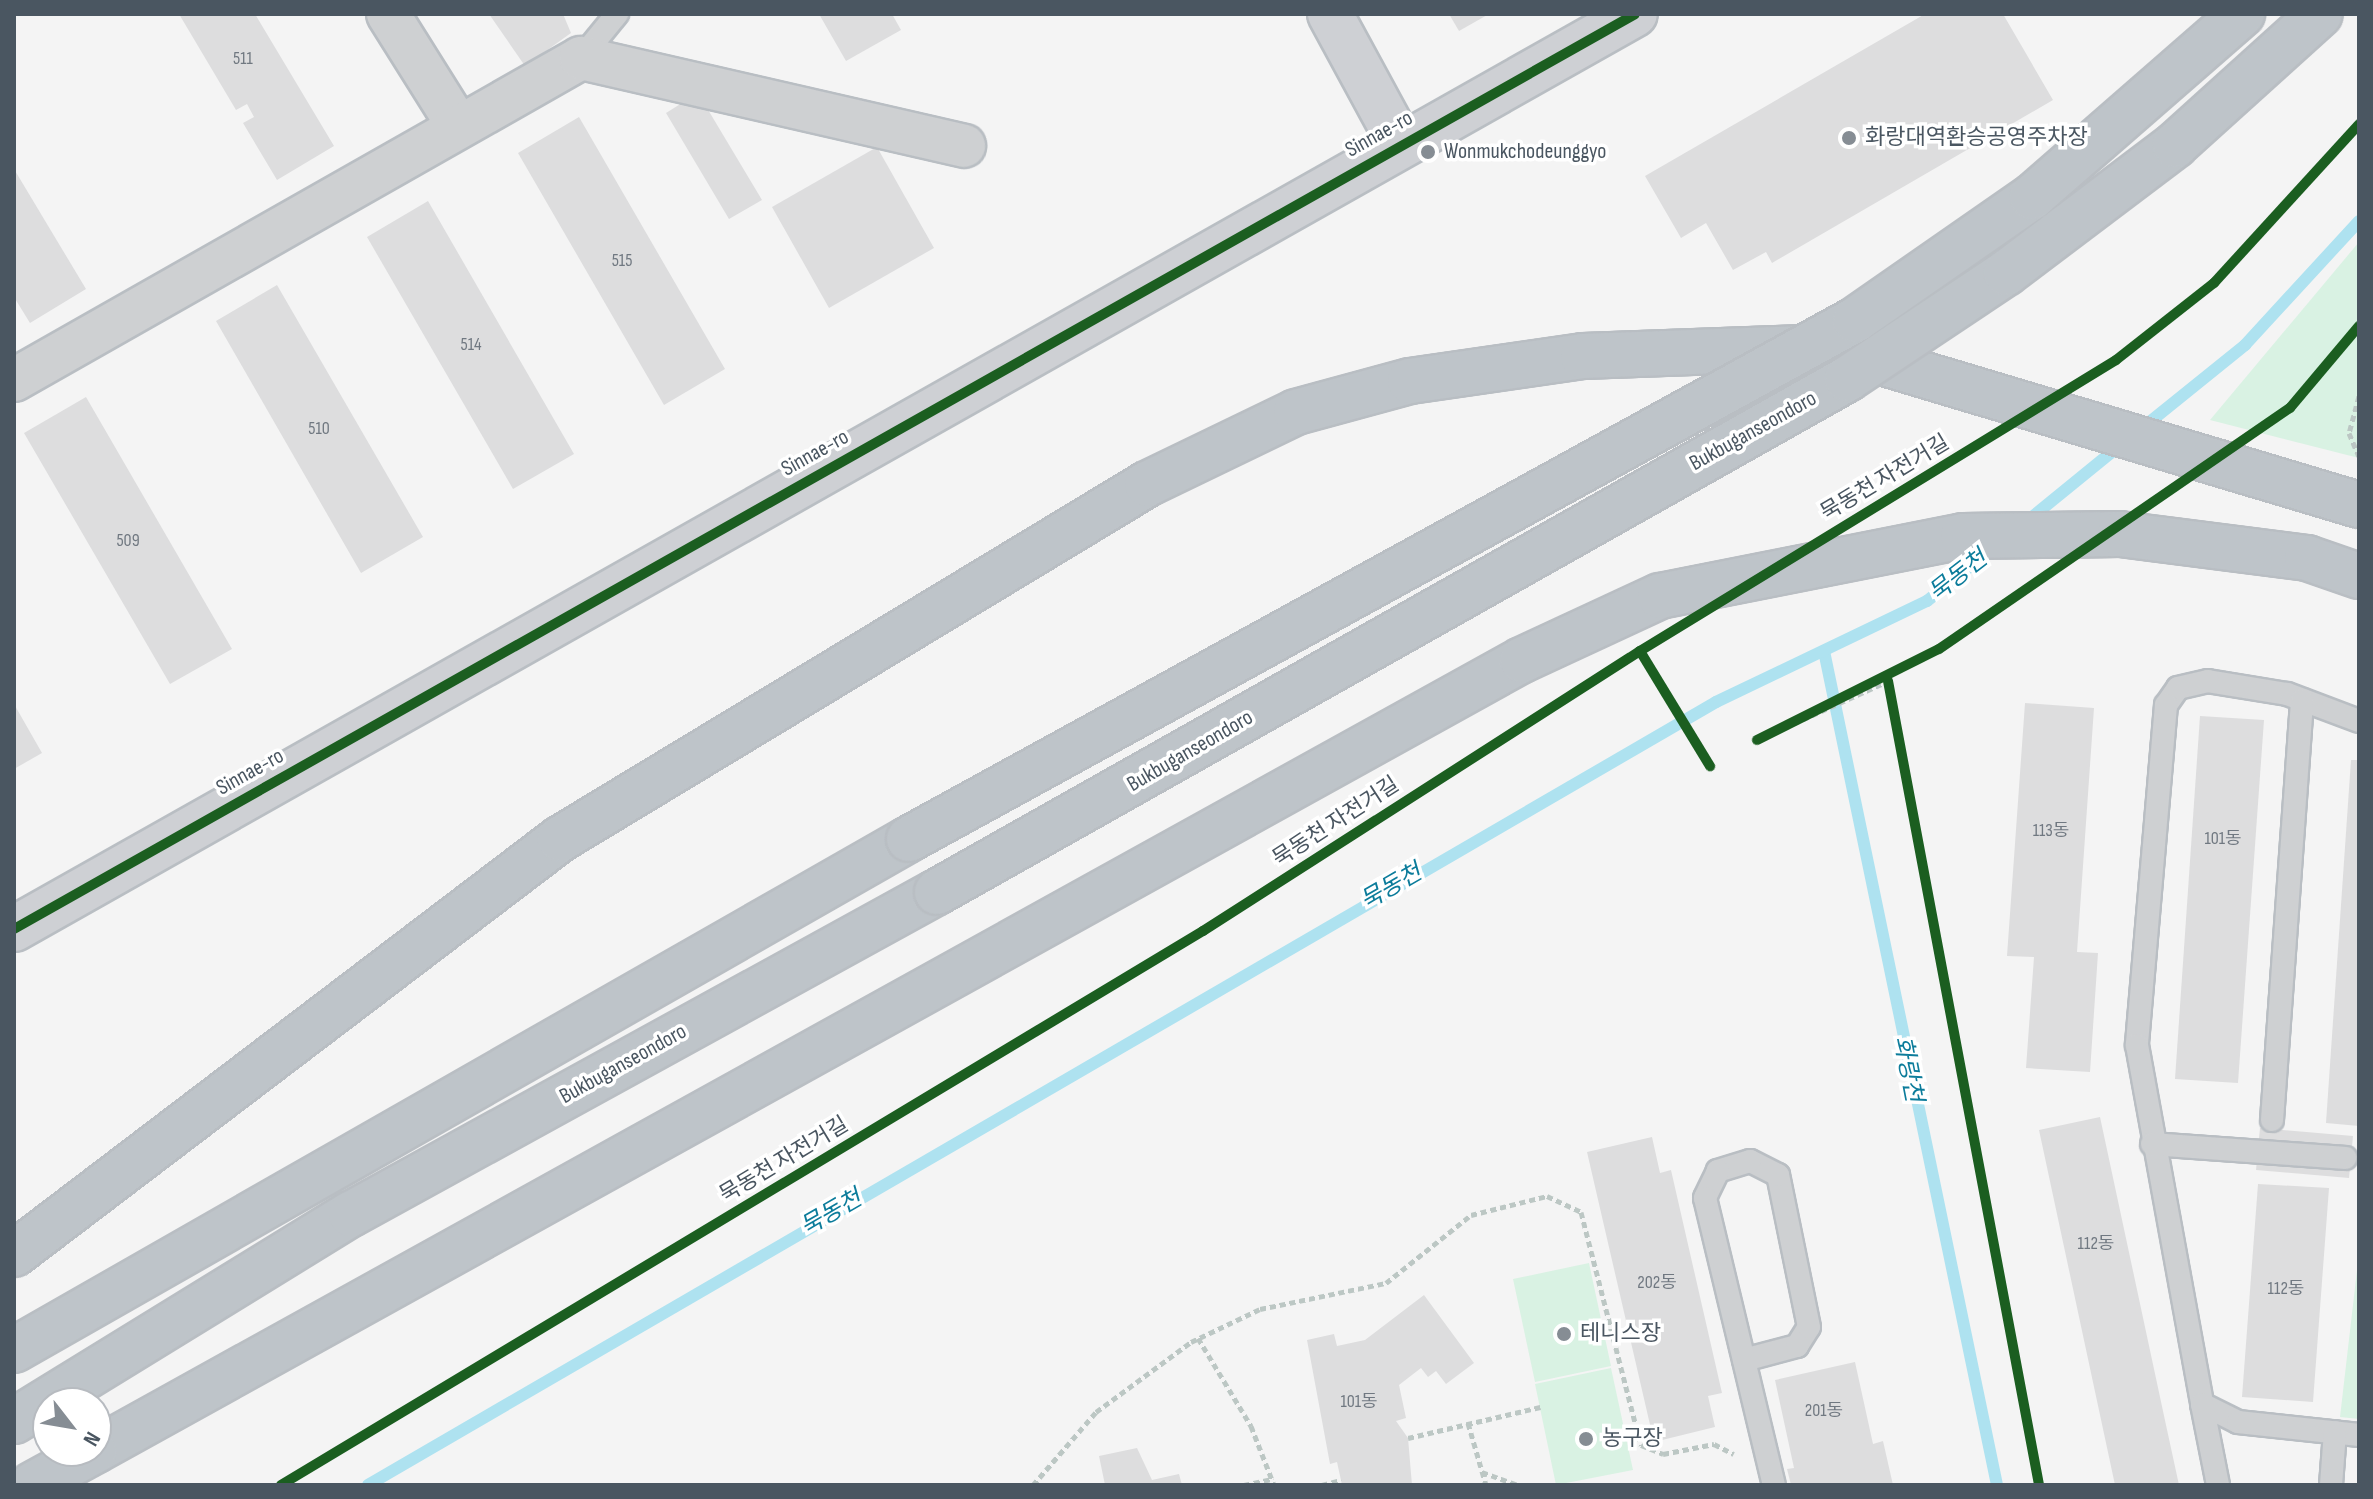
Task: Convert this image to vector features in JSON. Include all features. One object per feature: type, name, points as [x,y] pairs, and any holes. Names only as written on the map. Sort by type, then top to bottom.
[{"type":"highway","name":"Bukbuganseondoro","points":[[14,1350],[909,839],[1855,320],[2032,197],[2242,14]]},
{"type":"highway","name":"Bukbuganseondoro","points":[[14,1421],[351,1214],[937,892],[1847,379],[2006,273],[2175,145],[2320,14]]},
{"type":"highway","points":[[14,1254],[560,839],[1147,484],[1296,412],[1410,381],[1583,356],[1831,347],[2028,402],[2359,505]]},
{"type":"highway","points":[[112,1441],[1522,660],[1660,596],[1743,577],[1963,536],[2120,534],[2307,558],[2359,576]]},
{"type":"highway","points":[[32,1485],[64,1467]]},
{"type":"main road","points":[[1330,14],[1401,145]]},
{"type":"main road","name":"Sinnae-ro","points":[[14,929],[1635,14]]},
{"type":"street","points":[[388,14],[459,127]]},
{"type":"street","points":[[14,380],[581,58],[964,146]]},
{"type":"lane","points":[[581,58],[617,14]]},
{"type":"lane","points":[[2218,1485],[2152,1144],[2137,1045],[2159,722],[2178,688],[2190,682],[2302,700],[2359,721]]},
{"type":"lane","points":[[2272,1120],[2302,700]]},
{"type":"lane","points":[[2152,1144],[2345,1158]]},
{"type":"lane","points":[[1744,1360],[1797,1346],[1809,1327],[1778,1175],[1750,1161],[1718,1171],[1705,1198],[1774,1485]]},
{"type":"lane","points":[[2202,1404],[2238,1422],[2359,1435]]},
{"type":"lane","points":[[2331,1485],[2335,1432]]},
{"type":"path","points":[[2359,396],[2349,433],[2359,456]]},
{"type":"path","points":[[1627,659],[1654,643]]},
{"type":"path","points":[[1640,651],[1710,766]]},
{"type":"path","points":[[1757,740],[1901,673]]},
{"type":"path","points":[[1888,681],[1892,694]]},
{"type":"path","points":[[1033,1485],[1096,1412],[1198,1338],[1260,1309],[1386,1283],[1471,1215],[1555,1196],[1581,1212],[1641,1445],[1663,1454],[1723,1446],[1741,1467]]},
{"type":"path","points":[[1198,1338],[1251,1426],[1274,1482],[1244,1485]]},
{"type":"path","points":[[1408,1438],[1540,1407]]},
{"type":"path","points":[[1468,1423],[1486,1485]]},
{"type":"path","points":[[1482,1472],[1517,1485]]},
{"type":"path","points":[[1322,1485],[1341,1480]]},
{"type":"green space","points":[[2359,242],[2359,458],[2210,420]]},
{"type":"green space","points":[[2359,1253],[2359,1419],[2340,1417]]},
{"type":"green space","name":"테니스장","points":[[1589,1263],[1611,1366],[1535,1382],[1513,1279]]},
{"type":"green space","name":"농구장","points":[[1611,1368],[1633,1470],[1556,1485],[1535,1384]]},
{"type":"building","points":[[179,14],[255,14],[334,146],[277,180],[243,123],[254,117],[247,104],[236,110]]},
{"type":"building","points":[[489,14],[563,14],[571,33],[525,66]]},
{"type":"building","points":[[819,14],[892,14],[901,30],[846,61]]},
{"type":"building","points":[[1449,14],[1489,14],[1459,31]]},
{"type":"building","name":"화랑대역환승공영주차장","points":[[1925,14],[2003,14],[2053,100],[1772,263],[1766,252],[1733,270],[1706,223],[1681,238],[1645,176]]},
{"type":"building","points":[[698,93],[762,200],[729,219],[666,113]]},
{"type":"building","points":[[579,117],[725,369],[664,405],[518,153]]},
{"type":"building","points":[[877,147],[934,248],[829,308],[772,207]]},
{"type":"building","points":[[14,169],[86,289],[30,323],[14,297]]},
{"type":"building","points":[[428,201],[574,454],[513,489],[367,237]]},
{"type":"building","points":[[277,285],[423,537],[361,573],[216,321]]},
{"type":"building","points":[[86,397],[232,649],[170,684],[24,433]]},
{"type":"building","points":[[2025,703],[2094,708],[2077,952],[2098,953],[2090,1072],[2026,1068],[2034,957],[2007,956]]},
{"type":"building","points":[[14,704],[42,753],[14,769]]},
{"type":"building","points":[[2200,716],[2264,720],[2238,1083],[2175,1079]]},
{"type":"building","points":[[2351,760],[2359,760],[2359,1126],[2326,1123]]},
{"type":"building","points":[[2100,1117],[2179,1485],[2115,1485],[2039,1130]]},
{"type":"building","points":[[2260,1128],[2353,1136],[2349,1178],[2256,1170]]},
{"type":"building","points":[[1652,1137],[1660,1173],[1671,1170],[1722,1393],[1708,1396],[1715,1427],[1654,1442],[1587,1152]]},
{"type":"building","points":[[2258,1184],[2329,1188],[2313,1402],[2242,1397]]},
{"type":"building","points":[[1424,1295],[1474,1363],[1446,1384],[1436,1371],[1428,1377],[1421,1368],[1399,1385],[1406,1418],[1396,1421],[1408,1438],[1412,1485],[1342,1485],[1337,1462],[1330,1464],[1307,1340],[1334,1334],[1337,1346],[1365,1340]]},
{"type":"building","points":[[1855,1362],[1873,1444],[1883,1441],[1893,1485],[1791,1485],[1787,1469],[1794,1468],[1775,1380]]},
{"type":"building","points":[[1137,1448],[1152,1480],[1179,1474],[1182,1485],[1105,1485],[1099,1456]]},
{"type":"waterway","name":"묵동천","points":[[2141,429],[2245,345],[2359,221]]},
{"type":"waterway","name":"묵동천","points":[[2026,522],[2123,443]]},
{"type":"waterway","name":"묵동천","points":[[368,1485],[1716,702],[1927,601],[1992,549]]},
{"type":"waterway","name":"화랑천","points":[[1824,651],[1997,1485]]},
{"type":"cycle path","points":[[14,929],[1635,14]]},
{"type":"cycle path","name":"묵동천 자전거길","points":[[281,1485],[1203,931],[1640,651],[2116,360],[2214,283],[2359,124]]},
{"type":"cycle path","points":[[1757,740],[1939,649],[2290,408],[2359,326]]},
{"type":"cycle path","points":[[1640,651],[1710,766]]},
{"type":"cycle path","points":[[1888,681],[2039,1485]]},
{"type":"place","name":"화랑대역환승공영주차장","points":[[1849,138]]},
{"type":"place","name":"Wonmukchodeunggyo","points":[[1428,152]]},
{"type":"place","name":"테니스장","points":[[1564,1334]]},
{"type":"place","name":"농구장","points":[[1586,1439]]}]
